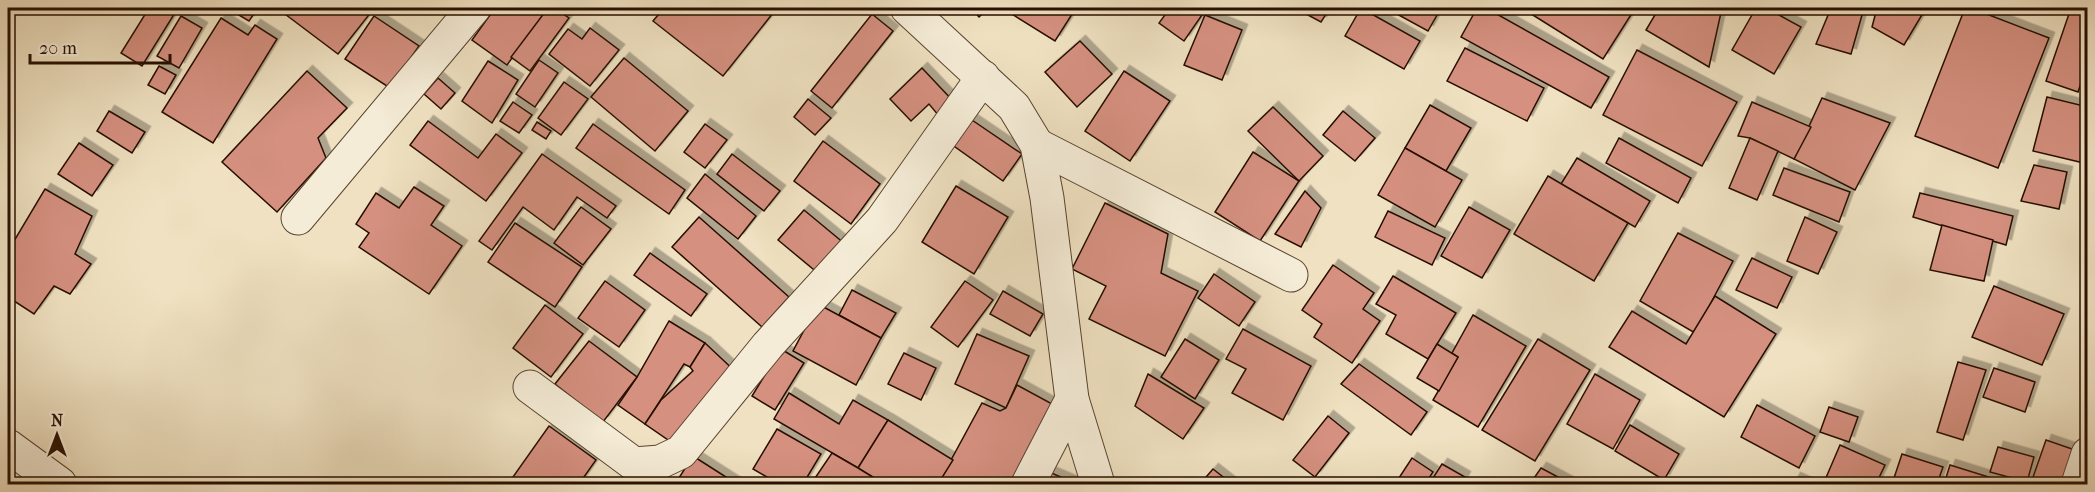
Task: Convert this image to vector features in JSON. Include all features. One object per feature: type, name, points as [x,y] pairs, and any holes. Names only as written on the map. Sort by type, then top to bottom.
[{"type":"street","points":[[297,218],[474,8]]},
{"type":"street","points":[[907,8],[1014,107],[1037,145],[1047,198],[1072,399],[1098,484]]},
{"type":"street","points":[[531,387],[634,464],[660,462],[681,452],[768,345],[882,220],[983,77]]},
{"type":"street","points":[[1037,145],[1291,275]]},
{"type":"street","points":[[1028,484],[1072,399]]},
{"type":"street","points":[[8,446],[60,484]]},
{"type":"street","points":[[2078,484],[2088,454]]},
{"type":"building","points":[[149,8],[178,8],[142,66],[121,53]]},
{"type":"building","points":[[227,8],[258,8],[249,21]]},
{"type":"building","points":[[277,8],[368,8],[372,11],[338,54]]},
{"type":"building","points":[[495,8],[548,8],[507,65],[472,40]]},
{"type":"building","points":[[548,8],[554,8],[569,18],[530,71],[511,57]]},
{"type":"building","points":[[590,8],[603,8],[598,14]]},
{"type":"building","points":[[664,8],[777,8],[723,76],[653,21]]},
{"type":"building","points":[[971,8],[989,8],[979,17]]},
{"type":"building","points":[[1002,8],[1076,8],[1055,41]]},
{"type":"building","points":[[1170,8],[1191,8],[1202,15],[1184,41],[1159,23]]},
{"type":"building","points":[[1295,8],[1330,8],[1321,22]]},
{"type":"building","points":[[1361,8],[1420,41],[1404,69],[1345,36]]},
{"type":"building","points":[[1386,8],[1441,8],[1428,31]]},
{"type":"building","points":[[1477,8],[1486,8],[1609,77],[1591,108],[1461,37]]},
{"type":"building","points":[[1531,8],[1630,8],[1634,10],[1603,59],[1528,12]]},
{"type":"building","points":[[1659,8],[1722,8],[1709,67],[1646,30]]},
{"type":"building","points":[[1756,8],[1766,8],[1801,27],[1774,74],[1732,50]]},
{"type":"building","points":[[1831,8],[1864,8],[1851,54],[1816,44]]},
{"type":"building","points":[[1877,8],[1926,8],[1904,45],[1872,27]]},
{"type":"building","points":[[1965,8],[1971,8],[2049,38],[1998,168],[1915,136]]},
{"type":"building","points":[[2071,8],[2088,8],[2088,62],[2078,92],[2046,81]]},
{"type":"building","points":[[872,14],[893,31],[832,108],[811,91]]},
{"type":"building","points":[[1205,15],[1242,30],[1222,80],[1184,65]]},
{"type":"building","points":[[181,16],[202,28],[179,68],[157,56]]},
{"type":"building","points":[[374,16],[419,46],[390,88],[345,59]]},
{"type":"building","points":[[221,18],[248,35],[255,25],[277,39],[213,143],[162,112]]},
{"type":"building","points":[[590,28],[619,50],[590,86],[549,54],[568,29],[582,39]]},
{"type":"building","points":[[1080,41],[1112,74],[1077,107],[1045,72]]},
{"type":"building","points":[[1465,48],[1544,88],[1527,121],[1447,81]]},
{"type":"building","points":[[1637,50],[1737,102],[1702,166],[1603,115]]},
{"type":"building","points":[[624,58],[688,111],[655,151],[591,97]]},
{"type":"building","points":[[539,60],[558,73],[535,107],[516,94]]},
{"type":"building","points":[[488,61],[518,80],[492,123],[462,101]]},
{"type":"building","points":[[159,66],[176,75],[165,94],[148,85]]},
{"type":"building","points":[[922,68],[954,102],[939,116],[929,104],[911,121],[890,99]]},
{"type":"building","points":[[307,71],[347,108],[318,138],[326,158],[277,212],[222,162]]},
{"type":"building","points":[[1124,71],[1170,101],[1130,161],[1085,131]]},
{"type":"building","points":[[438,78],[455,93],[441,109],[424,94]]},
{"type":"building","points":[[564,82],[588,99],[561,135],[538,118]]},
{"type":"building","points":[[2047,97],[2088,107],[2088,164],[2033,151]]},
{"type":"building","points":[[1822,98],[1890,123],[1855,190],[1794,159]]},
{"type":"building","points":[[808,99],[831,118],[815,135],[794,117]]},
{"type":"building","points":[[513,102],[532,115],[519,133],[500,121]]},
{"type":"building","points":[[1752,102],[1811,127],[1794,159],[1750,138],[1738,136]]},
{"type":"building","points":[[1430,105],[1471,128],[1446,171],[1405,148]]},
{"type":"building","points":[[1273,107],[1323,156],[1299,181],[1248,131]]},
{"type":"building","points":[[109,111],[145,132],[132,153],[97,131]]},
{"type":"building","points":[[1343,111],[1375,138],[1355,161],[1323,135]]},
{"type":"building","points":[[969,118],[1022,154],[1003,181],[951,144]]},
{"type":"building","points":[[428,121],[478,158],[496,134],[522,153],[486,201],[410,145]]},
{"type":"building","points":[[537,122],[551,131],[546,139],[532,130]]},
{"type":"building","points":[[593,124],[685,190],[669,214],[576,148]]},
{"type":"building","points":[[705,124],[727,140],[705,168],[684,152]]},
{"type":"building","points":[[1619,138],[1691,178],[1678,203],[1606,163]]},
{"type":"building","points":[[1750,138],[1778,151],[1757,200],[1729,188]]},
{"type":"building","points":[[823,141],[880,184],[851,224],[794,181]]},
{"type":"building","points":[[79,143],[113,165],[92,196],[58,174]]},
{"type":"building","points":[[1405,148],[1462,180],[1435,227],[1378,195]]},
{"type":"building","points":[[1253,152],[1299,181],[1260,241],[1215,212]]},
{"type":"building","points":[[542,154],[616,206],[607,218],[577,197],[554,230],[523,207],[492,250],[479,241]]},
{"type":"building","points":[[732,154],[780,191],[764,211],[717,174]]},
{"type":"building","points":[[1577,158],[1650,201],[1635,227],[1561,184]]},
{"type":"building","points":[[2034,165],[2067,172],[2059,209],[2021,201]]},
{"type":"building","points":[[1784,168],[1850,192],[1839,222],[1773,195]]},
{"type":"building","points":[[705,174],[756,216],[738,239],[687,198]]},
{"type":"building","points":[[1548,176],[1628,223],[1594,281],[1514,234]]},
{"type":"building","points":[[956,186],[1008,217],[974,274],[922,242]]},
{"type":"building","points":[[414,187],[444,206],[431,225],[462,246],[429,294],[359,247],[369,233],[356,224],[376,193],[399,208]]},
{"type":"building","points":[[45,189],[92,216],[75,254],[91,264],[70,294],[54,286],[34,314],[8,297],[8,251]]},
{"type":"building","points":[[1305,191],[1321,208],[1301,247],[1275,234]]},
{"type":"building","points":[[1920,193],[2013,216],[2006,245],[1913,217]]},
{"type":"building","points":[[1105,203],[1168,234],[1161,273],[1198,291],[1165,356],[1089,319],[1106,286],[1072,269]]},
{"type":"building","points":[[581,207],[611,229],[583,265],[554,243]]},
{"type":"building","points":[[1469,207],[1510,230],[1482,278],[1441,256]]},
{"type":"building","points":[[804,210],[845,244],[819,274],[778,240]]},
{"type":"building","points":[[1388,211],[1445,238],[1432,265],[1375,237]]},
{"type":"building","points":[[699,217],[789,297],[762,327],[672,247]]},
{"type":"building","points":[[1805,217],[1837,232],[1818,274],[1787,261]]},
{"type":"building","points":[[515,223],[582,267],[555,307],[488,262]]},
{"type":"building","points":[[1942,225],[1993,240],[1984,281],[1930,270]]},
{"type":"building","points":[[1678,233],[1733,261],[1695,333],[1640,301]]},
{"type":"building","points":[[650,253],[707,294],[691,316],[634,275]]},
{"type":"building","points":[[1752,258],[1792,277],[1777,308],[1736,290]]},
{"type":"building","points":[[1333,265],[1374,293],[1363,309],[1380,321],[1352,363],[1314,337],[1322,324],[1302,310]]},
{"type":"building","points":[[1214,274],[1255,302],[1239,326],[1198,298]]},
{"type":"building","points":[[1393,276],[1456,313],[1428,359],[1386,334],[1396,315],[1376,304]]},
{"type":"building","points":[[605,281],[645,310],[619,347],[578,318]]},
{"type":"building","points":[[965,281],[993,300],[958,347],[931,327]]},
{"type":"building","points":[[1994,286],[2064,314],[2042,365],[1972,337]]},
{"type":"building","points":[[852,290],[896,313],[881,338],[839,315]]},
{"type":"building","points":[[1003,291],[1043,314],[1030,336],[990,314]]},
{"type":"building","points":[[1715,296],[1776,334],[1724,417],[1609,347],[1632,311],[1686,344]]},
{"type":"building","points":[[818,304],[881,338],[856,385],[793,351]]},
{"type":"building","points":[[545,305],[583,334],[551,377],[513,348]]},
{"type":"building","points":[[1473,315],[1526,346],[1478,427],[1433,400],[1458,357],[1452,353]]},
{"type":"building","points":[[669,321],[705,343],[690,367],[684,364],[645,424],[618,405]]},
{"type":"building","points":[[1243,329],[1311,366],[1283,420],[1232,393],[1246,369],[1226,359]]},
{"type":"building","points":[[977,334],[1029,356],[1006,408],[955,384]]},
{"type":"building","points":[[1185,339],[1219,360],[1195,399],[1161,377]]},
{"type":"building","points":[[1538,339],[1590,370],[1535,461],[1482,430]]},
{"type":"building","points":[[589,341],[637,377],[603,422],[555,384]]},
{"type":"building","points":[[705,343],[739,375],[674,444],[645,424],[661,400],[693,371],[690,367]]},
{"type":"building","points":[[1437,344],[1458,357],[1439,391],[1417,378]]},
{"type":"building","points":[[781,349],[804,363],[775,410],[752,396]]},
{"type":"building","points":[[904,353],[936,368],[921,400],[888,384]]},
{"type":"building","points":[[1958,362],[1986,370],[1963,440],[1937,432]]},
{"type":"building","points":[[1359,364],[1427,412],[1411,435],[1341,384]]},
{"type":"building","points":[[1994,368],[2035,382],[2025,412],[1983,397]]},
{"type":"building","points":[[1148,374],[1204,408],[1183,439],[1135,406]]},
{"type":"building","points":[[1595,374],[1640,400],[1613,449],[1567,424]]},
{"type":"building","points":[[1017,385],[1054,405],[1010,484],[938,484],[982,403],[1000,411],[1006,408]]},
{"type":"building","points":[[789,393],[839,424],[853,400],[888,420],[858,468],[774,419]]},
{"type":"building","points":[[1757,405],[1815,436],[1799,468],[1741,437]]},
{"type":"building","points":[[1829,407],[1858,417],[1849,442],[1820,432]]},
{"type":"building","points":[[1328,416],[1349,433],[1315,477],[1293,460]]},
{"type":"building","points":[[888,420],[953,460],[938,484],[884,484],[858,468]]},
{"type":"building","points":[[1630,425],[1679,454],[1664,480],[1615,451]]},
{"type":"building","points":[[549,426],[596,460],[579,484],[508,484]]},
{"type":"building","points":[[777,429],[821,454],[803,484],[779,484],[753,469]]},
{"type":"building","points":[[2046,440],[2075,450],[2063,484],[2044,484],[2032,480]]},
{"type":"building","points":[[1840,445],[1885,465],[1876,484],[1836,484],[1825,480]]},
{"type":"building","points":[[1998,447],[2034,457],[2027,482],[1990,472]]},
{"type":"building","points":[[832,453],[858,468],[884,484],[811,484]]},
{"type":"building","points":[[1902,454],[1943,467],[1937,484],[1892,484]]},
{"type":"building","points":[[693,456],[737,484],[675,484]]},
{"type":"building","points":[[1412,458],[1433,472],[1425,484],[1395,484]]},
{"type":"building","points":[[1442,464],[1465,477],[1461,484],[1429,484]]},
{"type":"building","points":[[1950,465],[2011,484],[1944,484]]},
{"type":"building","points":[[1541,468],[1571,484],[1530,484]]},
{"type":"building","points":[[1213,469],[1232,484],[1200,484]]},
{"type":"building","points":[[1049,472],[1077,484],[1043,484]]},
{"type":"building","points":[[1795,478],[1808,484],[1792,484]]}]
